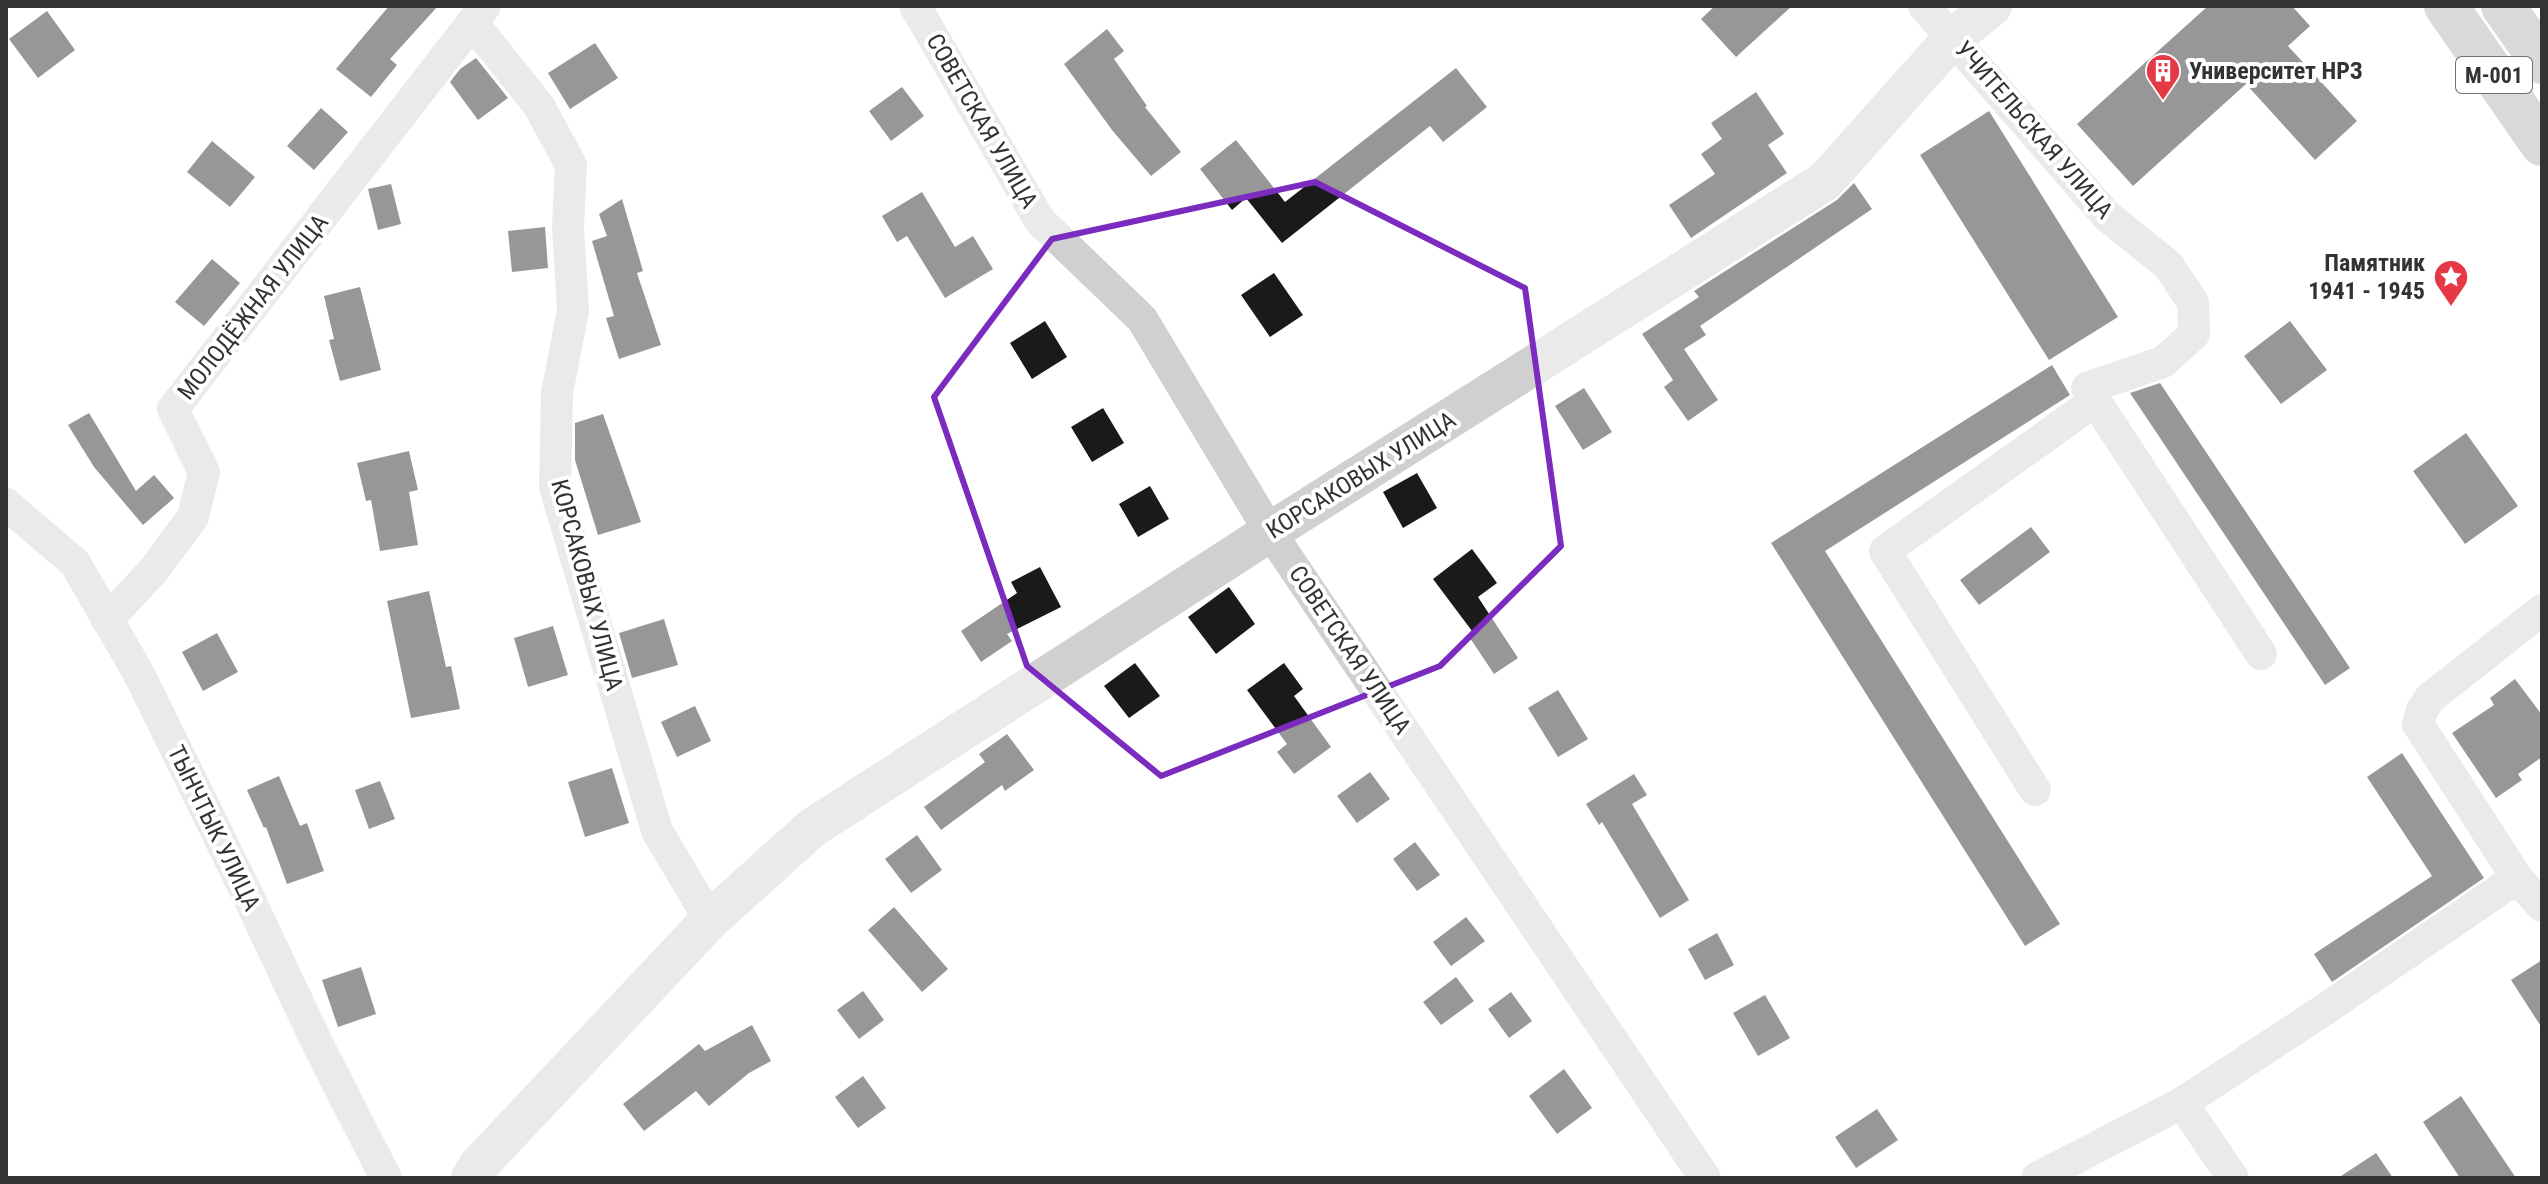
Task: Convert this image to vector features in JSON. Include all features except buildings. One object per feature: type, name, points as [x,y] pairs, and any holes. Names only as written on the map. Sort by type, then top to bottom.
[{"type":"main road","name":"M-001","points":[[2446,6],[2542,144]]},
{"type":"main road","name":"M-001","points":[[2503,6],[2542,62]]},
{"type":"street","name":"СОВЕТСКАЯ УЛИЦА","points":[[915,6],[1040,221],[1142,319],[1270,532],[1705,1178]]},
{"type":"street","name":"УЧИТЕЛЬСКАЯ УЛИЦА","points":[[1924,6],[2107,216],[2168,265],[2193,302],[2194,334],[2163,362],[2087,388],[2095,401]]},
{"type":"street","name":"КОРСАКОВЫХ УЛИЦА","points":[[471,1178],[478,1166],[710,920],[812,828],[1270,532],[1825,181],[1953,38],[1992,6]]},
{"type":"street","name":"КОРСАКОВЫХ УЛИЦА","points":[[478,14],[539,106],[571,165],[568,226],[573,311],[557,393],[555,487],[657,831],[710,920]]},
{"type":"street","name":"МОЛОДЁЖНАЯ УЛИЦА","points":[[107,620],[153,571],[193,517],[204,472],[173,409],[478,14]]},
{"type":"street","points":[[2035,790],[1885,551],[2095,401],[2261,654]]},
{"type":"street","name":"ТЫНЧТЫК УЛИЦА","points":[[6,504],[75,563],[139,674],[318,1045],[386,1178]]},
{"type":"street","points":[[2542,610],[2430,698],[2418,724],[2517,878],[2542,906]]},
{"type":"street","points":[[2037,1178],[2182,1103],[2517,878]]},
{"type":"street","points":[[2182,1103],[2233,1178]]},
{"type":"highlighted area","points":[[1315,182],[1525,288],[1561,546],[1440,666],[1161,776],[1027,666],[934,397],[1052,239]]},
{"type":"place","name":"Университет НРЗ","points":[[2163,102]]},
{"type":"place","name":"Памятник 1941 - 1945","points":[[2451,308]]}]
